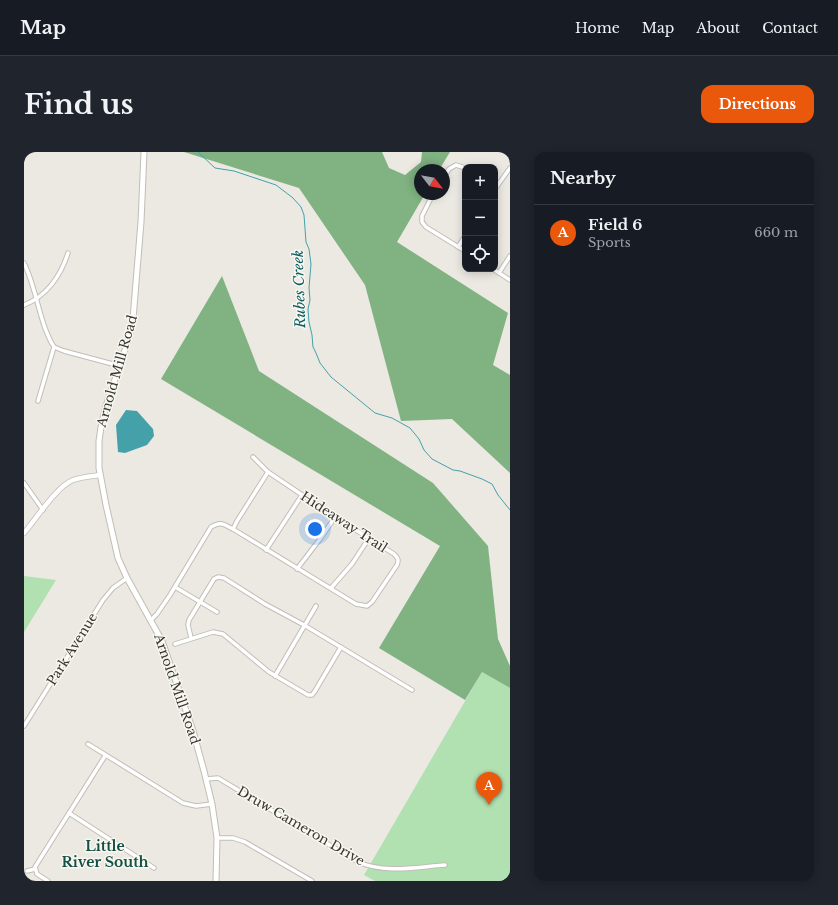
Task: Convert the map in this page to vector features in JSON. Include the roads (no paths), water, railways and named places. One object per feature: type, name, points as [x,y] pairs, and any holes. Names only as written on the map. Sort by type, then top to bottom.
[{"type":"main road","name":"Arnold Mill Road","points":[[144,152],[135,303],[131,328],[106,406],[101,427],[99,448],[100,475],[114,543],[121,565],[162,641],[193,731],[212,804],[217,838],[216,881]]},
{"type":"street","points":[[450,168],[456,165],[462,167]]},
{"type":"street","points":[[498,184],[510,168]]},
{"type":"street","points":[[430,200],[422,216],[422,222],[426,227],[462,249]]},
{"type":"street","points":[[458,247],[462,241]]},
{"type":"street","points":[[24,305],[37,298],[50,287],[68,253]]},
{"type":"street","points":[[510,256],[500,273],[510,280]]},
{"type":"street","points":[[24,263],[48,334],[54,347],[38,401]]},
{"type":"street","points":[[54,347],[120,366]]},
{"type":"street","name":"Hideaway Trail","points":[[151,620],[157,614],[175,587],[211,527],[218,523],[233,529],[356,604],[367,606],[372,602],[397,565],[398,557],[394,554],[268,472],[253,457]]},
{"type":"street","points":[[233,529],[237,520],[268,472]]},
{"type":"street","points":[[24,533],[61,488],[73,480],[100,475]]},
{"type":"street","points":[[24,483],[43,510]]},
{"type":"street","points":[[266,550],[302,495]]},
{"type":"street","points":[[297,569],[335,517]]},
{"type":"street","points":[[331,588],[352,564],[369,538]]},
{"type":"street","points":[[191,638],[188,620],[214,579],[218,577],[224,578],[264,604],[304,625],[412,690]]},
{"type":"street","name":"Park Avenue","points":[[24,726],[103,600],[113,588],[127,578]]},
{"type":"street","points":[[175,587],[217,612]]},
{"type":"street","points":[[275,676],[316,606]]},
{"type":"street","points":[[175,644],[213,632],[223,634],[275,676],[308,695],[312,695],[341,647]]},
{"type":"street","points":[[88,744],[105,756],[183,803],[196,806],[212,804]]},
{"type":"street","points":[[48,881],[37,874],[35,869],[38,860],[105,756]]},
{"type":"street","name":"Druw Cameron Drive","points":[[206,779],[218,778],[366,866],[386,870],[445,865]]},
{"type":"street","points":[[69,813],[154,868]]},
{"type":"street","points":[[217,838],[232,838],[244,842],[312,881]]},
{"type":"street","points":[[27,871],[35,869]]},
{"type":"water","points":[[126,410],[137,411],[153,429],[154,436],[147,445],[125,453],[118,452],[116,425]]},
{"type":"waterway","name":"Rubes Creek","points":[[198,152],[215,168],[234,171],[276,185],[293,198],[301,207],[304,215],[306,242],[309,249],[311,264],[309,288],[310,300],[308,309],[313,347],[320,363],[331,377],[375,413],[392,418],[410,428],[419,439],[424,450],[432,459],[453,470],[460,471],[492,484],[498,495],[510,510]]},
{"type":"place","name":"Field 6","points":[[489,805]]},
{"type":"district","name":"Little River South","points":[[105,854]]}]
